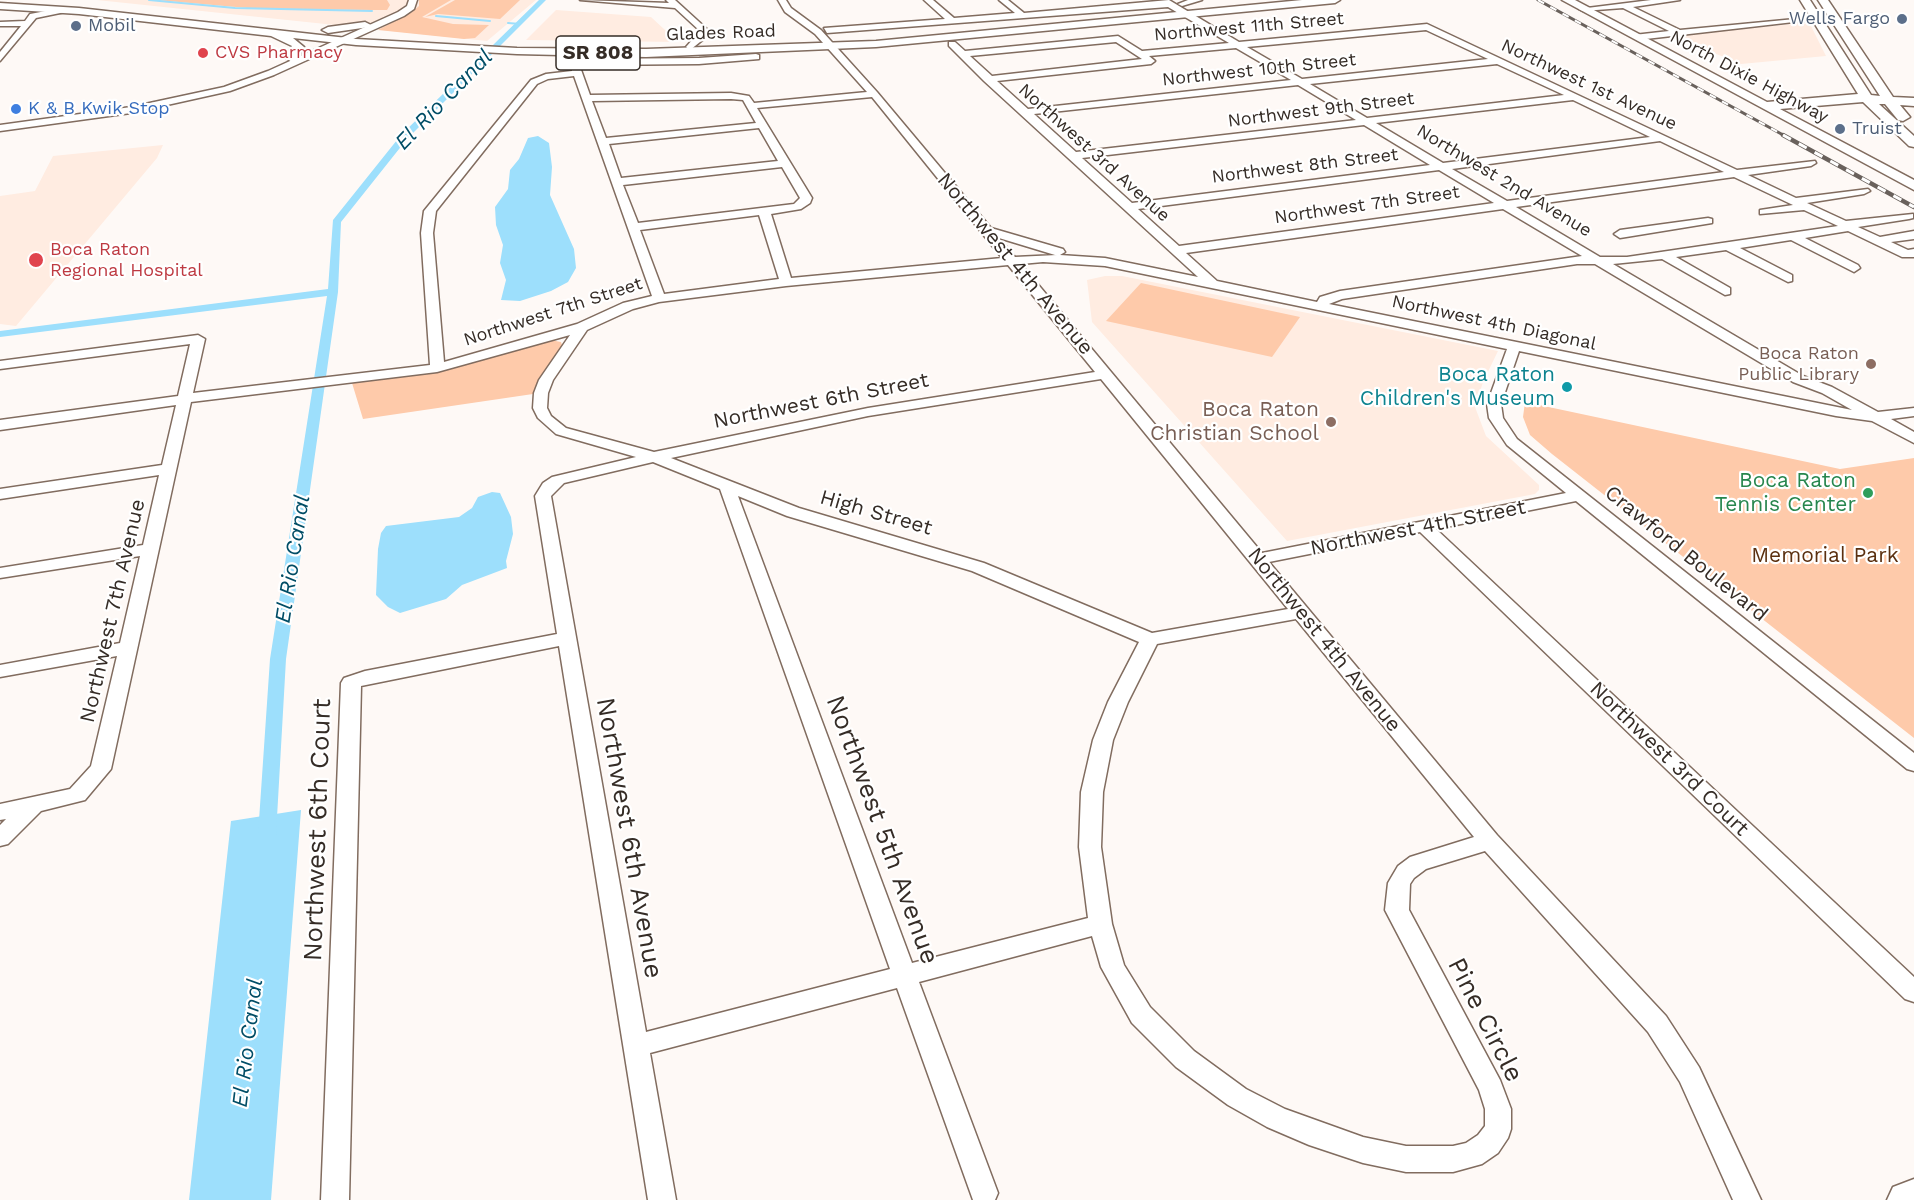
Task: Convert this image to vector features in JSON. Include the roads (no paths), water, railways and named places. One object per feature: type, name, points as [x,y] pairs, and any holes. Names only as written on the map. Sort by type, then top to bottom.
[{"type":"main road","name":"Glades Road","points":[[5,6],[62,9],[343,38],[466,46],[680,52],[832,40],[1181,6],[1283,0]]},
{"type":"main road","name":"Glades Road","points":[[1181,6],[1335,0]]},
{"type":"main road","name":"North Dixie Highway","points":[[1567,0],[1914,186]]},
{"type":"main road","points":[[1823,0],[1890,102],[1914,127]]},
{"type":"main road","name":"Glades Road","points":[[0,1],[88,6],[181,16],[273,30]]},
{"type":"main road","points":[[1807,4],[1835,17]]},
{"type":"main road","points":[[1807,4],[1867,99],[1914,143]]},
{"type":"main road","points":[[148,19],[181,16]]},
{"type":"main road","points":[[1818,22],[1843,29]]},
{"type":"main road","points":[[273,30],[329,30],[371,25],[377,33],[398,39]]},
{"type":"main road","points":[[273,30],[296,44],[298,47],[292,57]]},
{"type":"main road","name":"Glades Road","points":[[343,38],[398,39],[466,46]]},
{"type":"main road","name":"Glades Road","points":[[520,48],[690,47],[832,40]]},
{"type":"main road","points":[[1767,106],[1835,99],[1867,99],[1914,106]]},
{"type":"main road","points":[[1890,102],[1914,102]]},
{"type":"main road","points":[[1906,1200],[1914,1197]]},
{"type":"street","points":[[0,126],[103,115],[195,97],[261,77],[408,10],[413,0]]},
{"type":"street","points":[[584,0],[674,3],[704,30],[702,36],[690,47]]},
{"type":"street","name":"Northwest 4th Avenue","points":[[783,0],[788,10],[832,40],[870,91],[1012,260],[1489,841],[1669,1040],[1690,1075],[1747,1200]]},
{"type":"street","points":[[928,0],[954,22]]},
{"type":"street","points":[[1003,0],[1023,16]]},
{"type":"street","points":[[1614,0],[1679,33]]},
{"type":"street","points":[[1583,9],[1676,0]]},
{"type":"street","points":[[371,25],[395,11],[400,2]]},
{"type":"street","points":[[832,40],[904,26],[1144,4],[1181,6]]},
{"type":"street","points":[[5,6],[24,12],[23,23]]},
{"type":"street","name":"Northwest 2nd Avenue","points":[[1181,6],[1521,203],[1808,375],[1827,390]]},
{"type":"street","name":"Northwest 2nd Avenue","points":[[1181,6],[1300,82],[1798,379],[1827,390],[1914,438]]},
{"type":"street","points":[[0,58],[2,47],[23,23],[33,16],[62,9]]},
{"type":"street","points":[[1637,37],[1795,21],[1818,22]]},
{"type":"street","points":[[0,24],[23,23]]},
{"type":"street","name":"Northwest 11th Street","points":[[1142,54],[1427,27]]},
{"type":"street","name":"Northwest 1st Avenue","points":[[1427,27],[1910,254]]},
{"type":"street","points":[[0,126],[190,94],[242,79],[343,38]]},
{"type":"street","points":[[963,54],[1118,39],[1142,54]]},
{"type":"street","name":"Northwest 3rd Avenue","points":[[951,44],[1214,285]]},
{"type":"street","name":"Northwest 11th Street","points":[[987,79],[1151,61],[1142,54]]},
{"type":"street","points":[[659,298],[575,66],[590,62],[677,62],[756,57]]},
{"type":"street","name":"Northwest 10th Street","points":[[1023,112],[1498,61]]},
{"type":"street","points":[[437,368],[428,233],[430,211],[534,82],[546,77],[576,73]]},
{"type":"street","points":[[753,106],[853,95],[870,91]]},
{"type":"street","points":[[586,98],[731,96],[746,98],[753,106],[807,201],[797,207],[633,227]]},
{"type":"street","name":"Northwest 9th Street","points":[[1071,156],[1574,97]]},
{"type":"street","points":[[602,142],[763,125]]},
{"type":"street","name":"Northwest 8th Street","points":[[1130,207],[1664,138]]},
{"type":"street","points":[[617,182],[786,163]]},
{"type":"street","name":"Northwest 7th Street","points":[[1178,250],[1811,163]]},
{"type":"street","points":[[1764,212],[1863,191]]},
{"type":"street","points":[[764,211],[786,282]]},
{"type":"street","points":[[1320,306],[1325,300],[1340,295],[1595,259],[1627,261],[1660,253],[1788,234],[1842,229],[1846,225],[1909,216]]},
{"type":"street","points":[[1620,234],[1708,221]]},
{"type":"street","points":[[1656,228],[1692,248]]},
{"type":"street","name":"Northwest 4th Diagonal","points":[[988,231],[1105,262],[1514,348],[1836,412],[1875,417]]},
{"type":"street","points":[[1788,234],[1854,268]]},
{"type":"street","points":[[1879,241],[1914,235]]},
{"type":"street","points":[[1723,244],[1788,278]]},
{"type":"street","points":[[1660,253],[1725,291]]},
{"type":"street","name":"Northwest 4th Diagonal","points":[[1012,260],[1054,258],[1105,262]]},
{"type":"street","name":"Northwest 7th Street","points":[[0,425],[270,387],[437,368],[582,327],[618,310],[659,298],[786,282],[1012,260]]},
{"type":"street","name":"High Street","points":[[582,327],[543,387],[540,408],[545,418],[561,431],[654,458],[793,512],[978,567],[1150,639]]},
{"type":"street","name":"Northwest 7th Avenue","points":[[0,365],[198,339],[101,769],[77,795],[34,805]]},
{"type":"street","name":"Crawford Boulevard","points":[[1514,348],[1496,396],[1496,418],[1503,432],[1512,442],[1914,764]]},
{"type":"street","name":"Northwest 6th Street","points":[[549,486],[571,476],[868,412],[1106,374]]},
{"type":"street","points":[[1767,398],[1795,392],[1800,387],[1798,379]]},
{"type":"street","points":[[1875,417],[1914,412]]},
{"type":"street","points":[[0,494],[168,469]]},
{"type":"street","name":"Northwest 6th Avenue","points":[[549,486],[543,496],[662,1200]]},
{"type":"street","name":"Northwest 5th Avenue","points":[[727,487],[984,1193]]},
{"type":"street","name":"Northwest 4th Street","points":[[1258,559],[1578,496]]},
{"type":"street","name":"Northwest 3rd Court","points":[[1424,526],[1914,992]]},
{"type":"street","points":[[0,573],[150,549]]},
{"type":"street","points":[[1150,639],[1301,612]]},
{"type":"street","name":"Northwest 6th Court","points":[[335,1200],[351,683],[365,676],[567,638]]},
{"type":"street","name":"Pine Circle","points":[[1150,639],[1118,702],[1104,740],[1092,792],[1089,847],[1100,924],[1113,967],[1141,1015],[1185,1059],[1228,1091],[1276,1118],[1363,1150],[1406,1159],[1430,1160],[1462,1157],[1472,1155],[1488,1144],[1498,1129],[1498,1109],[1491,1089],[1403,925],[1398,910],[1399,883],[1418,863],[1489,841]]},
{"type":"street","points":[[0,671],[127,648]]},
{"type":"street","points":[[0,812],[34,805]]},
{"type":"street","points":[[0,838],[34,805]]},
{"type":"street","points":[[636,1046],[1100,924]]},
{"type":"water","points":[[538,136],[549,143],[552,167],[550,195],[574,249],[576,268],[568,282],[551,291],[520,301],[501,300],[506,280],[500,263],[503,245],[496,225],[495,207],[508,189],[510,170],[519,159],[528,138]]},
{"type":"water","points":[[492,492],[500,493],[511,517],[513,534],[506,561],[507,568],[462,585],[446,599],[400,613],[388,607],[376,595],[378,549],[381,533],[386,526],[459,517],[472,508],[478,497]]},
{"type":"water","points":[[301,810],[271,1200],[189,1200],[231,821]]},
{"type":"waterway","points":[[149,0],[235,8],[372,11]]},
{"type":"waterway","name":"El Rio Canal","points":[[333,292],[336,222],[404,137],[543,0]]},
{"type":"waterway","points":[[436,16],[490,21]]},
{"type":"waterway","name":"El Rio Canal","points":[[508,23],[520,24]]},
{"type":"waterway","points":[[0,334],[333,292]]},
{"type":"waterway","name":"El Rio Canal","points":[[267,835],[278,659],[333,292]]},
{"type":"railway","points":[[1538,0],[1785,136]]},
{"type":"railway","points":[[1783,135],[1914,207]]},
{"type":"place","name":"Wells Fargo","points":[[1902,19]]},
{"type":"place","name":"Mobil","points":[[76,26]]},
{"type":"place","name":"CVS Pharmacy","points":[[203,53]]},
{"type":"place","name":"K & B Kwik Stop","points":[[16,109]]},
{"type":"place","name":"Truist","points":[[1840,129]]},
{"type":"place","name":"Boca Raton Regional Hospital","points":[[36,260]]},
{"type":"place","name":"Boca Raton Public Library","points":[[1871,364]]},
{"type":"place","name":"Boca Raton Children's Museum","points":[[1567,387]]},
{"type":"place","name":"Boca Raton Christian School","points":[[1331,422]]},
{"type":"place","name":"Boca Raton Tennis Center","points":[[1868,493]]},
{"type":"park label","name":"Memorial Park","points":[[1825,556]]}]
